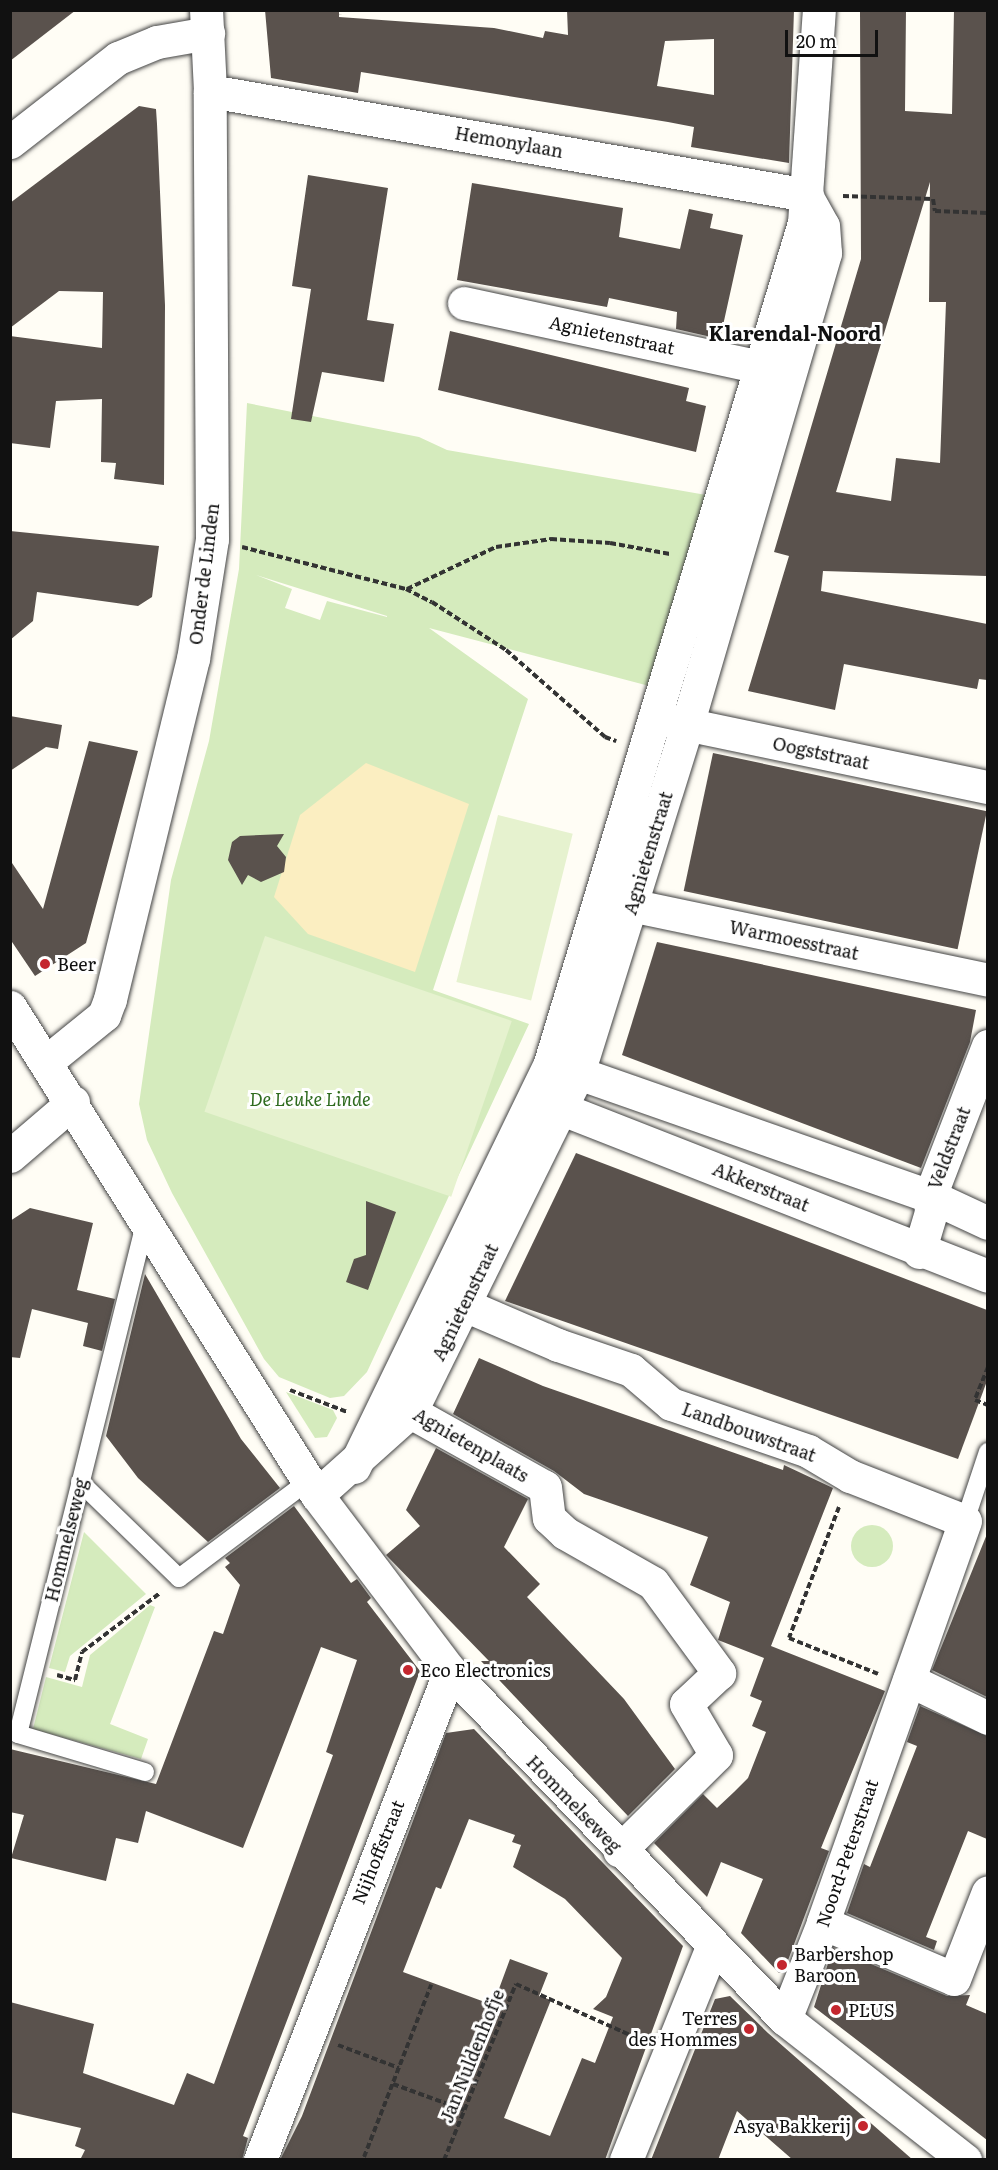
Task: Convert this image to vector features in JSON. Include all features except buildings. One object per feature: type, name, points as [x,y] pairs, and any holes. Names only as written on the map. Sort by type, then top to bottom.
[{"type":"street","name":"Agnietenstraat","points":[[616,902],[646,749],[804,223],[819,10]]},
{"type":"street","name":"Onder de Linden","points":[[46,1062],[91,1029],[104,1015],[111,999],[193,659],[212,539],[210,91],[207,22]]},
{"type":"street","points":[[10,142],[118,58],[207,22]]},
{"type":"street","name":"Hemonylaan","points":[[210,91],[807,195]]},
{"type":"street","name":"Agnietenstraat","points":[[312,1488],[354,1467],[391,1411],[452,1299],[564,1068],[616,902],[687,725],[825,253],[823,226],[807,195]]},
{"type":"street","name":"Agnietenstraat","points":[[464,303],[761,367]]},
{"type":"street","name":"Oogststraat","points":[[656,717],[987,787]]},
{"type":"street","name":"Warmoesstraat","points":[[616,902],[987,980]]},
{"type":"street","name":"Hommelseweg","points":[[10,1007],[73,1102],[247,1389],[312,1488],[450,1671],[619,1851],[785,2019],[964,2160]]},
{"type":"street","name":"Veldstraat","points":[[919,1252],[931,1212],[930,1196],[987,1046]]},
{"type":"street","points":[[564,1068],[930,1196],[987,1223]]},
{"type":"street","points":[[10,1156],[73,1102]]},
{"type":"street","name":"Akkerstraat","points":[[547,1104],[919,1252],[987,1276]]},
{"type":"street","name":"Landbouwstraat","points":[[452,1299],[558,1345],[632,1370],[671,1404],[808,1451],[850,1476],[965,1521]]},
{"type":"street","name":"Agnietenplaats","points":[[391,1411],[545,1487],[549,1518],[565,1533],[653,1583],[719,1673],[686,1704],[716,1755],[619,1851]]},
{"type":"street","name":"Noord-Peterstraat","points":[[785,2019],[823,1923],[965,1521]]},
{"type":"street","name":"Nijhoffstraat","points":[[260,2160],[307,2032],[450,1671]]},
{"type":"street","points":[[907,1683],[987,1718]]},
{"type":"street","points":[[823,1923],[954,1979],[987,1892]]},
{"type":"street","points":[[626,2160],[712,1947]]},
{"type":"lane","name":"Hommelseweg","points":[[145,1772],[18,1734],[146,1219]]},
{"type":"lane","name":"Noord-Peterstraat","points":[[965,1521],[987,1452]]},
{"type":"lane","points":[[80,1482],[180,1578],[312,1488]]},
{"type":"path","points":[[807,195],[933,199],[935,211],[987,213]]},
{"type":"path","points":[[212,539],[406,589],[506,650],[605,737],[646,749]]},
{"type":"path","points":[[406,589],[496,547],[551,539],[610,543],[702,560]]},
{"type":"path","points":[[987,1367],[975,1400],[987,1405]]},
{"type":"path","points":[[247,1389],[284,1387],[391,1411]]},
{"type":"path","points":[[850,1476],[789,1638],[907,1683]]},
{"type":"path","points":[[75,1680],[82,1652],[180,1578]]},
{"type":"path","name":"Jan Nuldenhofje","points":[[444,2160],[516,1984],[669,2052]]},
{"type":"path","points":[[364,2157],[431,1985]]},
{"type":"path","points":[[307,2032],[399,2068]]},
{"type":"path","points":[[393,2084],[464,2110]]},
{"type":"green space","name":"De Leuke Linde","points":[[247,403],[419,437],[447,450],[712,496],[653,687],[429,628],[528,699],[433,990],[529,1024],[367,1372],[344,1396],[330,1398],[279,1377],[264,1359],[172,1193],[147,1140],[139,1104],[171,880],[209,741],[239,569]],"holes":[[[256,575],[387,616],[327,601],[320,620],[285,608],[292,589]]]},
{"type":"green space","points":[[498,815],[573,834],[531,1001],[456,982]]},
{"type":"green space","points":[[265,936],[512,1021],[451,1197],[204,1112]]},
{"type":"green space","points":[[286,1392],[333,1410],[337,1418],[327,1437],[315,1438]]},
{"type":"green space","points":[[872,1525],[887,1531],[893,1546],[887,1561],[872,1567],[857,1561],[851,1546],[857,1531]]},
{"type":"green space","points":[[84,1532],[146,1594],[70,1656],[65,1672],[49,1668]]},
{"type":"green space","points":[[150,1605],[155,1607],[110,1724],[148,1739],[141,1759],[33,1729],[46,1677],[82,1687],[90,1655]]},
{"type":"sand","points":[[366,763],[469,804],[415,972],[308,934],[274,897],[300,815]]},
{"type":"place","name":"Beer","points":[[45,964]]},
{"type":"place","name":"Eco Electronics","points":[[408,1670]]},
{"type":"place","name":"Barbershop Baroon","points":[[782,1965]]},
{"type":"place","name":"PLUS","points":[[836,2010]]},
{"type":"place","name":"Terres des Hommes","points":[[749,2029]]},
{"type":"place","name":"Asya Bakkerij","points":[[863,2126]]},
{"type":"district","name":"Klarendal-Noord","points":[[795,332]]}]
